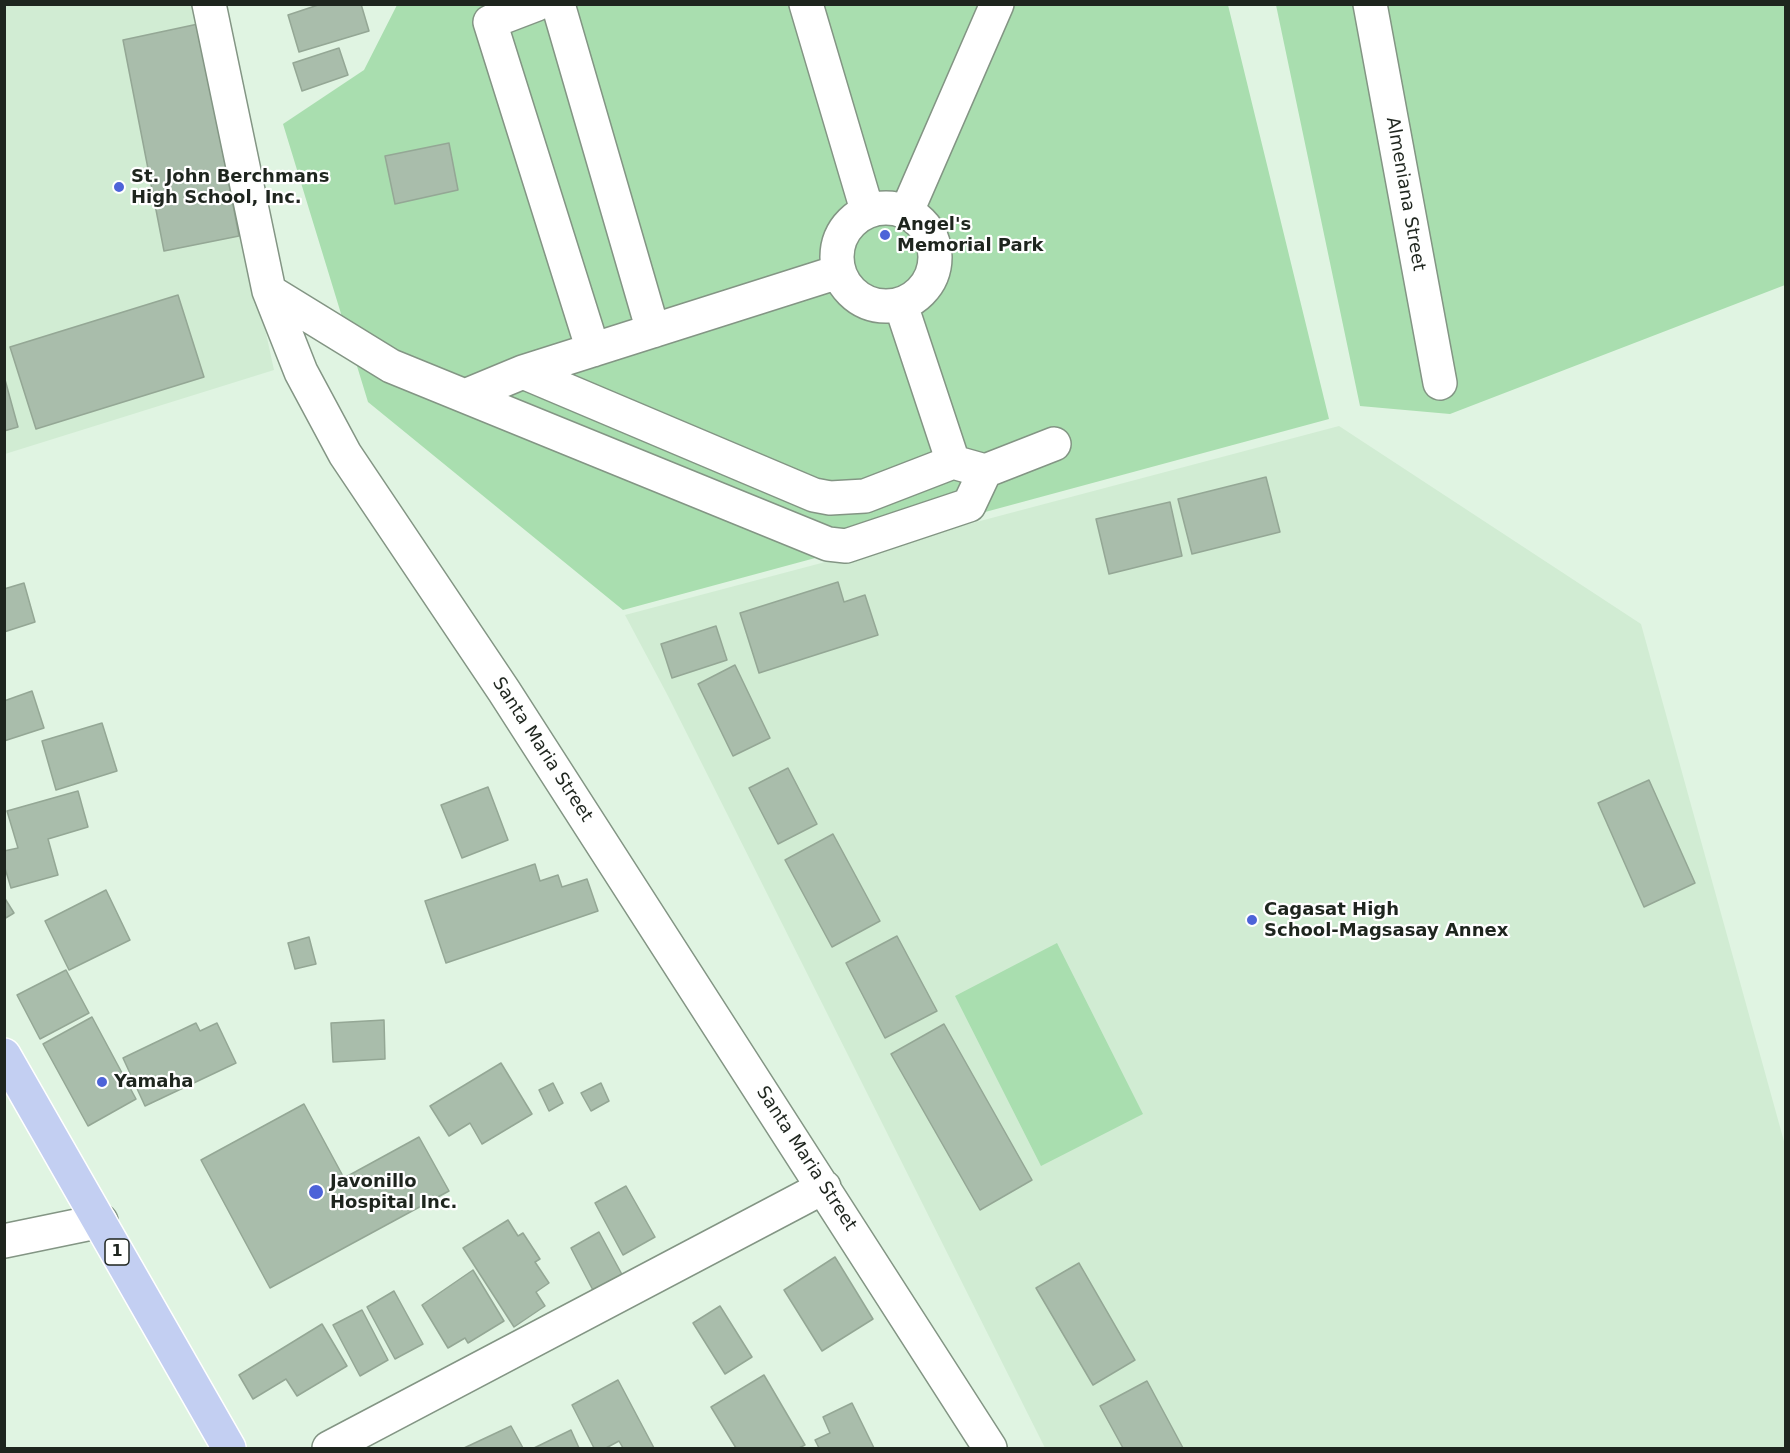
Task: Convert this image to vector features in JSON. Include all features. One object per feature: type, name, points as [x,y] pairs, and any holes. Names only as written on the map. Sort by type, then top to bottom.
[{"type":"highway","name":"1","points":[[4,1055],[101,1221],[229,1449]]},
{"type":"street","name":"Santa Maria Street","points":[[209,4],[269,291],[301,372],[345,454],[504,690],[990,1449]]},
{"type":"street","points":[[537,4],[490,22],[593,350]]},
{"type":"street","points":[[558,4],[653,331]]},
{"type":"street","points":[[806,4],[867,210]]},
{"type":"street","points":[[907,211],[997,4]]},
{"type":"street","name":"Almeniana Street","points":[[1370,4],[1440,383]]},
{"type":"street","points":[[887,206],[907,211],[926,225],[935,247],[934,271],[921,292],[901,304],[882,307],[863,301],[848,289],[838,272],[840,235],[867,210],[887,206]]},
{"type":"street","points":[[465,396],[523,372],[838,272]]},
{"type":"street","points":[[269,291],[392,366],[828,544],[846,546],[969,505],[985,471]]},
{"type":"street","points":[[901,304],[953,462]]},
{"type":"street","points":[[523,372],[822,496],[865,496],[953,462],[985,471],[1053,444]]},
{"type":"street","points":[[329,1449],[824,1187]]},
{"type":"street","points":[[4,1241],[101,1221]]},
{"type":"shaded area","name":"St. John Berchmans High School, Inc.","points":[[5,5],[195,5],[274,370],[5,454]]},
{"type":"shaded area","name":"Cagasat High School-Magsasay Annex","points":[[1339,426],[1641,624],[1785,1145],[1785,1448],[1045,1448],[668,696],[625,615]]},
{"type":"green space","points":[[397,5],[1228,5],[1329,419],[623,610],[368,402],[283,124],[364,70]]},
{"type":"green space","points":[[1276,5],[1785,5],[1785,285],[1450,414],[1360,406]]},
{"type":"green space","points":[[1057,943],[1143,1114],[1041,1166],[955,996]]},
{"type":"building","points":[[321,4],[361,4],[369,31],[299,52],[288,15]]},
{"type":"building","points":[[198,24],[239,236],[164,251],[123,40]]},
{"type":"building","points":[[339,48],[348,75],[302,91],[293,63]]},
{"type":"building","points":[[449,143],[458,190],[395,204],[385,156]]},
{"type":"building","points":[[178,295],[204,377],[36,429],[10,347]]},
{"type":"building","points":[[4,376],[18,427],[4,431]]},
{"type":"building","points":[[1266,477],[1280,532],[1192,554],[1178,499]]},
{"type":"building","points":[[1170,502],[1182,556],[1109,574],[1096,519]]},
{"type":"building","points":[[838,582],[844,602],[865,595],[878,635],[759,673],[740,613]]},
{"type":"building","points":[[24,583],[35,622],[4,632],[4,589]]},
{"type":"building","points":[[716,626],[727,660],[672,678],[661,644]]},
{"type":"building","points":[[735,665],[770,738],[733,756],[698,684]]},
{"type":"building","points":[[32,691],[44,728],[4,741],[4,701]]},
{"type":"building","points":[[102,723],[117,771],[56,790],[42,741]]},
{"type":"building","points":[[788,768],[817,824],[778,844],[749,788]]},
{"type":"building","points":[[1649,780],[1695,883],[1644,907],[1598,803]]},
{"type":"building","points":[[488,787],[508,840],[462,858],[441,805]]},
{"type":"building","points":[[78,791],[88,827],[48,839],[58,875],[11,888],[4,865],[4,851],[18,848],[7,811]]},
{"type":"building","points":[[833,834],[880,921],[832,947],[785,860]]},
{"type":"building","points":[[535,864],[540,881],[558,875],[562,887],[587,879],[598,911],[446,963],[425,901]]},
{"type":"building","points":[[106,890],[130,940],[69,970],[45,921]]},
{"type":"building","points":[[4,897],[14,913],[4,919]]},
{"type":"building","points":[[897,936],[937,1011],[885,1038],[846,963]]},
{"type":"building","points":[[309,937],[316,964],[295,969],[288,943]]},
{"type":"building","points":[[66,970],[89,1013],[40,1039],[17,995]]},
{"type":"building","points":[[92,1017],[136,1099],[88,1126],[43,1044]]},
{"type":"building","points":[[384,1020],[385,1059],[333,1062],[331,1023]]},
{"type":"building","points":[[196,1023],[200,1031],[217,1023],[236,1063],[145,1106],[123,1058]]},
{"type":"building","points":[[944,1024],[1032,1180],[980,1210],[891,1054]]},
{"type":"building","points":[[501,1063],[532,1114],[482,1144],[470,1123],[449,1136],[430,1106]]},
{"type":"building","points":[[553,1083],[563,1103],[549,1111],[539,1090]]},
{"type":"building","points":[[601,1083],[609,1101],[591,1111],[581,1093]]},
{"type":"building","points":[[304,1104],[344,1178],[419,1137],[449,1191],[270,1288],[201,1160]]},
{"type":"building","points":[[626,1186],[655,1237],[623,1255],[595,1203]]},
{"type":"building","points":[[508,1220],[518,1236],[523,1233],[540,1259],[535,1262],[549,1283],[536,1292],[545,1306],[514,1327],[463,1248]]},
{"type":"building","points":[[599,1232],[625,1280],[596,1296],[571,1248]]},
{"type":"building","points":[[835,1257],[873,1319],[822,1351],[784,1290]]},
{"type":"building","points":[[1079,1263],[1135,1360],[1093,1385],[1036,1288]]},
{"type":"building","points":[[473,1270],[504,1321],[468,1343],[465,1338],[448,1348],[422,1305]]},
{"type":"building","points":[[394,1291],[423,1344],[395,1359],[367,1307]]},
{"type":"building","points":[[720,1306],[752,1357],[725,1374],[693,1323]]},
{"type":"building","points":[[362,1310],[388,1360],[360,1376],[333,1325]]},
{"type":"building","points":[[322,1324],[347,1366],[297,1396],[286,1379],[253,1399],[239,1375]]},
{"type":"building","points":[[764,1375],[805,1445],[799,1448],[736,1448],[711,1407]]},
{"type":"building","points":[[618,1380],[654,1448],[623,1448],[619,1441],[606,1448],[594,1448],[572,1405]]},
{"type":"building","points":[[1147,1381],[1183,1448],[1123,1448],[1100,1406]]},
{"type":"building","points":[[852,1403],[874,1448],[819,1448],[815,1440],[830,1433],[823,1417]]},
{"type":"building","points":[[511,1426],[523,1448],[464,1448]]},
{"type":"building","points":[[571,1430],[579,1448],[534,1448]]},
{"type":"place","name":"St. John Berchmans High School, Inc.","points":[[119,187]]},
{"type":"place","name":"Angel's Memorial Park","points":[[885,235]]},
{"type":"place","name":"Cagasat High School-Magsasay Annex","points":[[1252,920]]},
{"type":"place","name":"Yamaha","points":[[102,1082]]},
{"type":"place","name":"Javonillo Hospital Inc.","points":[[316,1192]]}]
